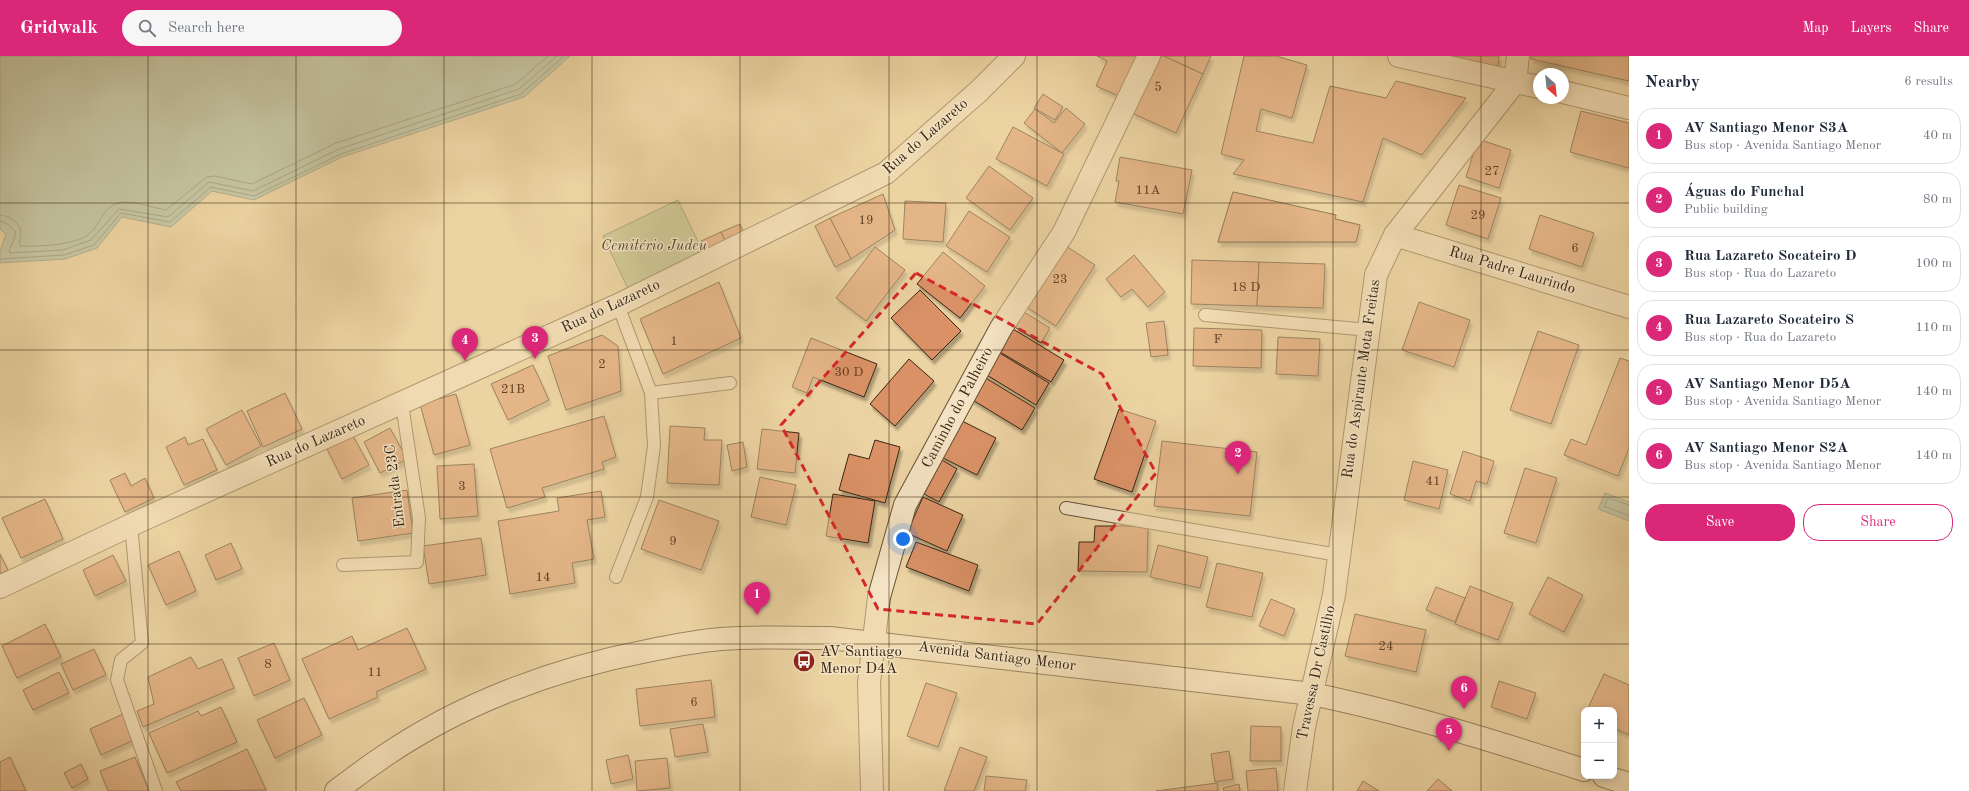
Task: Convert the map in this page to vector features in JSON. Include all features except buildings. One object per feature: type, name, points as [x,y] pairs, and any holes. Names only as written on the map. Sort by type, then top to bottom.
[{"type":"street","name":"Rua do Lazareto","points":[[0,587],[131,525],[402,404],[618,305],[886,173],[979,91],[1014,56]]},
{"type":"street","name":"Caminho do Palheiro","points":[[872,791],[869,683],[879,597],[905,505],[1001,328],[1064,232],[1149,56]]},
{"type":"street","points":[[1399,56],[1533,86]]},
{"type":"street","points":[[1515,82],[1518,56]]},
{"type":"street","name":"Rua do Aspirante Mota Freitas","points":[[1338,555],[1376,275],[1395,235],[1515,82]]},
{"type":"street","points":[[1569,93],[1629,108]]},
{"type":"street","name":"Rua Padre Laurindo","points":[[1395,235],[1629,307]]},
{"type":"street","name":"Travessa Dr Castilho","points":[[1295,791],[1304,727],[1334,595],[1338,555]]},
{"type":"street","name":"Avenida Santiago Menor","points":[[336,791],[380,758],[432,727],[530,682],[601,660],[720,639],[830,638],[874,642],[1312,694],[1356,703],[1463,732],[1581,769]]},
{"type":"street","points":[[1613,779],[1629,784]]},
{"type":"lane","points":[[616,577],[647,497],[654,446],[651,392],[618,305]]},
{"type":"lane","points":[[1205,316],[1369,330]]},
{"type":"lane","points":[[651,392],[730,383]]},
{"type":"lane","name":"Entrada 23C","points":[[343,565],[417,562],[419,518],[402,404]]},
{"type":"lane","points":[[1066,508],[1338,555]]},
{"type":"lane","points":[[131,525],[142,642],[121,660],[117,680],[156,791]]},
{"type":"highlighted area","points":[[916,273],[1102,374],[1156,473],[1037,624],[878,609],[781,425]]},
{"type":"green space","name":"Cemitério Judeu","points":[[678,200],[705,256],[629,291],[603,236]]},
{"type":"water","points":[[0,56],[570,56],[524,97],[342,157],[254,200],[212,191],[171,227],[122,217],[97,248],[65,259],[0,263],[0,251],[6,234],[0,229]]},
{"type":"water","points":[[1605,493],[1629,502],[1629,521],[1598,509]]},
{"type":"place","name":"Rua Lazareto Socateiro D","points":[[535,359]]},
{"type":"place","name":"Rua Lazareto Socateiro S","points":[[465,361]]},
{"type":"place","name":"Águas do Funchal","points":[[1238,474]]},
{"type":"place","name":"AV Santiago Menor S3A","points":[[757,615]]},
{"type":"place","name":"AV Santiago Menor D4A","points":[[804,661]]},
{"type":"place","name":"AV Santiago Menor S2A","points":[[1464,709]]},
{"type":"place","name":"AV Santiago Menor D5A","points":[[1449,751]]}]
